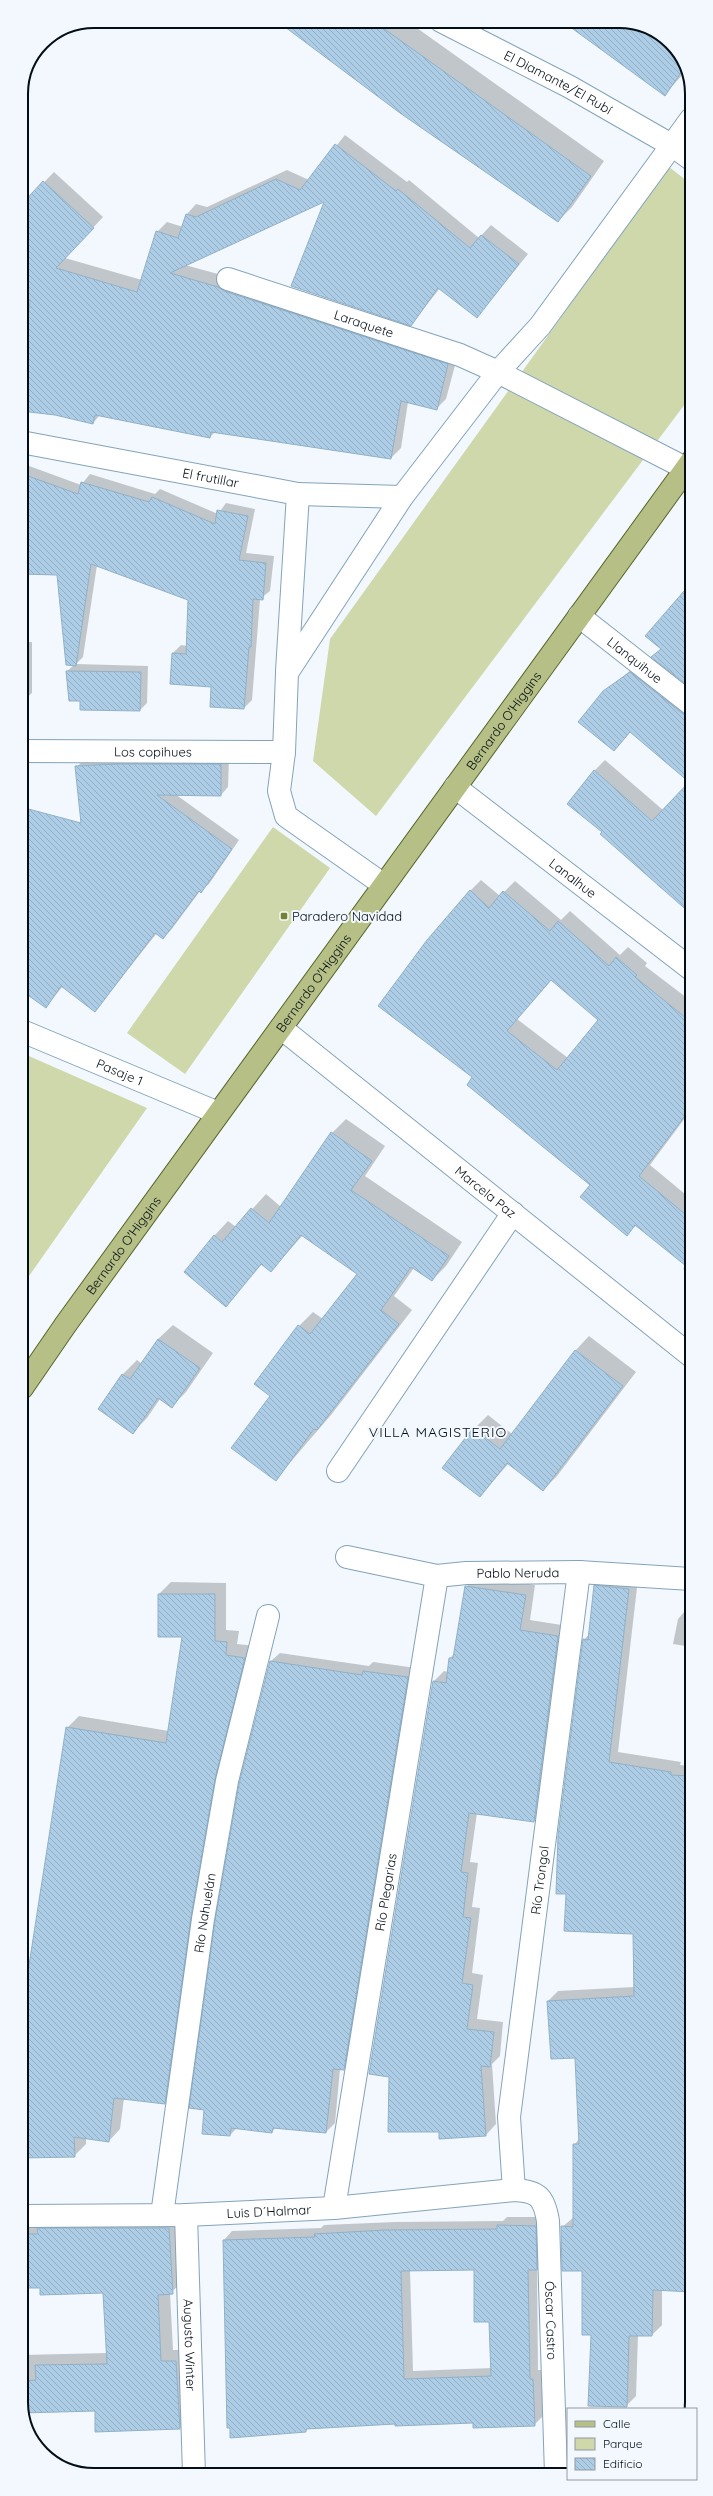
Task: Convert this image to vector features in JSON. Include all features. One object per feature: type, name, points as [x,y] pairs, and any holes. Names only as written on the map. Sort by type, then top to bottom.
[{"type":"main road","name":"Bernardo O'Higgins","points":[[28,1380],[218,1114],[579,616],[685,472]]},
{"type":"street","name":"El Diamante/El Rubí","points":[[455,28],[570,87],[673,146],[685,155]]},
{"type":"street","points":[[287,672],[402,497],[498,372],[540,326],[685,128]]},
{"type":"street","name":"Laraquete","points":[[228,279],[460,355],[498,372],[685,465]]},
{"type":"street","name":"El frutillar","points":[[28,443],[298,494],[402,497]]},
{"type":"street","points":[[298,494],[287,672],[284,752],[279,791],[286,816],[384,885]]},
{"type":"street","name":"Llanquihue","points":[[579,616],[685,699]]},
{"type":"street","name":"Los copihues","points":[[28,751],[284,752]]},
{"type":"street","name":"Lanalhue","points":[[455,787],[685,964]]},
{"type":"street","name":"Marcela Paz","points":[[281,1028],[685,1351]]},
{"type":"street","name":"Pasaje 1","points":[[28,1034],[218,1114]]},
{"type":"street","points":[[338,1471],[513,1213]]},
{"type":"street","name":"Pablo Neruda","points":[[347,1557],[437,1576],[466,1573],[579,1572],[685,1579]]},
{"type":"street","name":"Río Trongol","points":[[514,2190],[509,2117],[579,1572]]},
{"type":"street","name":"Río Plegarias","points":[[334,2208],[437,1576]]},
{"type":"street","name":"Río Nahuelán","points":[[162,2215],[203,1919],[227,1781],[268,1616]]},
{"type":"street","name":"Luis D´Halmar","points":[[28,2216],[186,2215],[334,2208],[514,2190]]},
{"type":"street","name":"Óscar Castro","points":[[514,2190],[530,2191],[540,2198],[548,2221],[556,2468]]},
{"type":"street","name":"Augusto Winter","points":[[186,2215],[194,2468]]},
{"type":"green space","points":[[669,167],[685,179],[685,404],[376,816],[313,761],[330,639]]},
{"type":"green space","points":[[273,827],[330,868],[185,1074],[127,1033]]},
{"type":"green space","points":[[28,1056],[147,1108],[28,1277]]},
{"type":"building","points":[[286,28],[383,28],[591,176],[558,222],[400,113]]},
{"type":"building","points":[[572,28],[632,29],[644,33],[663,44],[676,61],[681,72],[665,96]]},
{"type":"building","points":[[335,144],[396,191],[398,189],[470,248],[481,235],[519,264],[477,318],[438,288],[411,326],[291,286],[324,202],[170,273],[218,287],[224,291],[448,364],[437,410],[401,401],[391,459],[211,432],[210,438],[95,415],[93,424],[55,415],[28,412],[28,317],[30,301],[28,300],[28,197],[43,181],[94,228],[56,268],[137,292],[156,231],[178,238],[186,214],[196,217],[276,179],[300,190]]},
{"type":"building","points":[[28,476],[78,494],[81,482],[149,502],[152,497],[215,524],[217,510],[248,516],[239,560],[266,563],[263,600],[253,599],[251,647],[249,647],[244,709],[210,707],[211,687],[170,684],[172,653],[186,654],[188,600],[91,564],[76,666],[66,665],[57,575],[28,574]]},
{"type":"building","points":[[685,590],[685,683],[651,657],[661,649],[645,636]]},
{"type":"building","points":[[66,671],[141,672],[140,711],[80,710],[80,701],[69,701]]},
{"type":"building","points":[[630,672],[685,714],[685,779],[630,732],[614,751],[578,722],[603,691]]},
{"type":"building","points":[[118,764],[221,764],[221,796],[157,795],[232,849],[201,893],[199,891],[163,939],[155,933],[95,1012],[61,986],[46,1008],[28,995],[28,809],[81,823],[75,766]]},
{"type":"building","points":[[594,770],[652,821],[685,786],[685,909],[600,834],[602,832],[567,804]]},
{"type":"building","points":[[470,890],[489,908],[503,891],[550,931],[558,921],[609,966],[616,957],[637,975],[635,977],[685,1017],[685,1116],[639,1176],[685,1214],[685,1265],[635,1225],[627,1236],[580,1197],[590,1185],[467,1085],[472,1077],[378,1006],[427,940]],"holes":[[[551,980],[598,1020],[557,1070],[507,1031]]]},
{"type":"building","points":[[331,1132],[372,1161],[351,1190],[449,1256],[432,1281],[411,1267],[381,1310],[399,1324],[317,1430],[314,1429],[276,1481],[231,1448],[270,1396],[254,1384],[298,1325],[310,1334],[357,1274],[301,1235],[271,1272],[261,1264],[226,1307],[184,1272],[214,1235],[222,1242],[251,1208],[269,1223]]},
{"type":"building","points":[[158,1339],[200,1368],[172,1408],[158,1398],[133,1434],[98,1409],[122,1374],[130,1379]]},
{"type":"building","points":[[575,1350],[623,1386],[543,1491],[507,1463],[480,1497],[442,1468],[473,1428],[500,1449]]},
{"type":"building","points":[[594,1585],[629,1589],[609,1762],[671,1772],[671,1775],[685,1776],[685,2292],[653,2290],[652,2336],[629,2336],[627,2407],[588,2406],[591,2335],[582,2335],[582,2271],[562,2271],[561,2226],[573,2227],[573,2144],[579,2144],[575,2058],[551,2059],[547,2001],[634,1996],[633,1934],[564,1931],[566,1894],[556,1894],[558,1836],[583,1639],[588,1640]]},
{"type":"building","points":[[465,1586],[526,1595],[520,1630],[558,1636],[534,1822],[469,1813],[461,1872],[468,1873],[463,1917],[471,1918],[462,1983],[473,1985],[467,2029],[494,2032],[490,2067],[481,2066],[486,2136],[439,2139],[439,2132],[388,2132],[389,2077],[369,2074],[433,1681],[446,1683],[449,1658],[453,1658]]},
{"type":"building","points":[[158,1594],[215,1594],[215,1641],[227,1642],[226,1655],[245,1658],[215,1779],[191,1917],[165,2104],[114,2098],[109,2142],[74,2137],[75,2157],[28,2158],[28,1971],[66,1727],[166,1743],[182,1637],[158,1637]]},
{"type":"building","points":[[270,1661],[362,1675],[363,1671],[408,1677],[344,2070],[333,2069],[326,2133],[273,2128],[272,2133],[231,2128],[230,2136],[202,2134],[204,2110],[189,2108],[215,1921],[239,1784]]},
{"type":"building","points":[[497,2225],[536,2226],[537,2270],[528,2270],[530,2379],[533,2379],[535,2426],[473,2428],[473,2423],[395,2426],[395,2424],[306,2429],[306,2432],[230,2438],[230,2428],[227,2428],[223,2240],[315,2237],[314,2234],[385,2230],[497,2229]],"holes":[[[474,2270],[474,2322],[489,2322],[491,2376],[404,2379],[401,2271]]]},
{"type":"building","points":[[37,2228],[169,2228],[173,2294],[158,2295],[161,2361],[176,2361],[180,2429],[95,2432],[95,2411],[29,2413],[28,2381],[36,2380],[35,2365],[107,2364],[103,2293],[40,2295],[40,2288],[28,2288],[28,2234],[38,2234]]},
{"type":"place","name":"Paradero Navidad","points":[[284,916]]},
{"type":"district","name":"VILLA MAGISTERIO","points":[[438,1432]]}]
